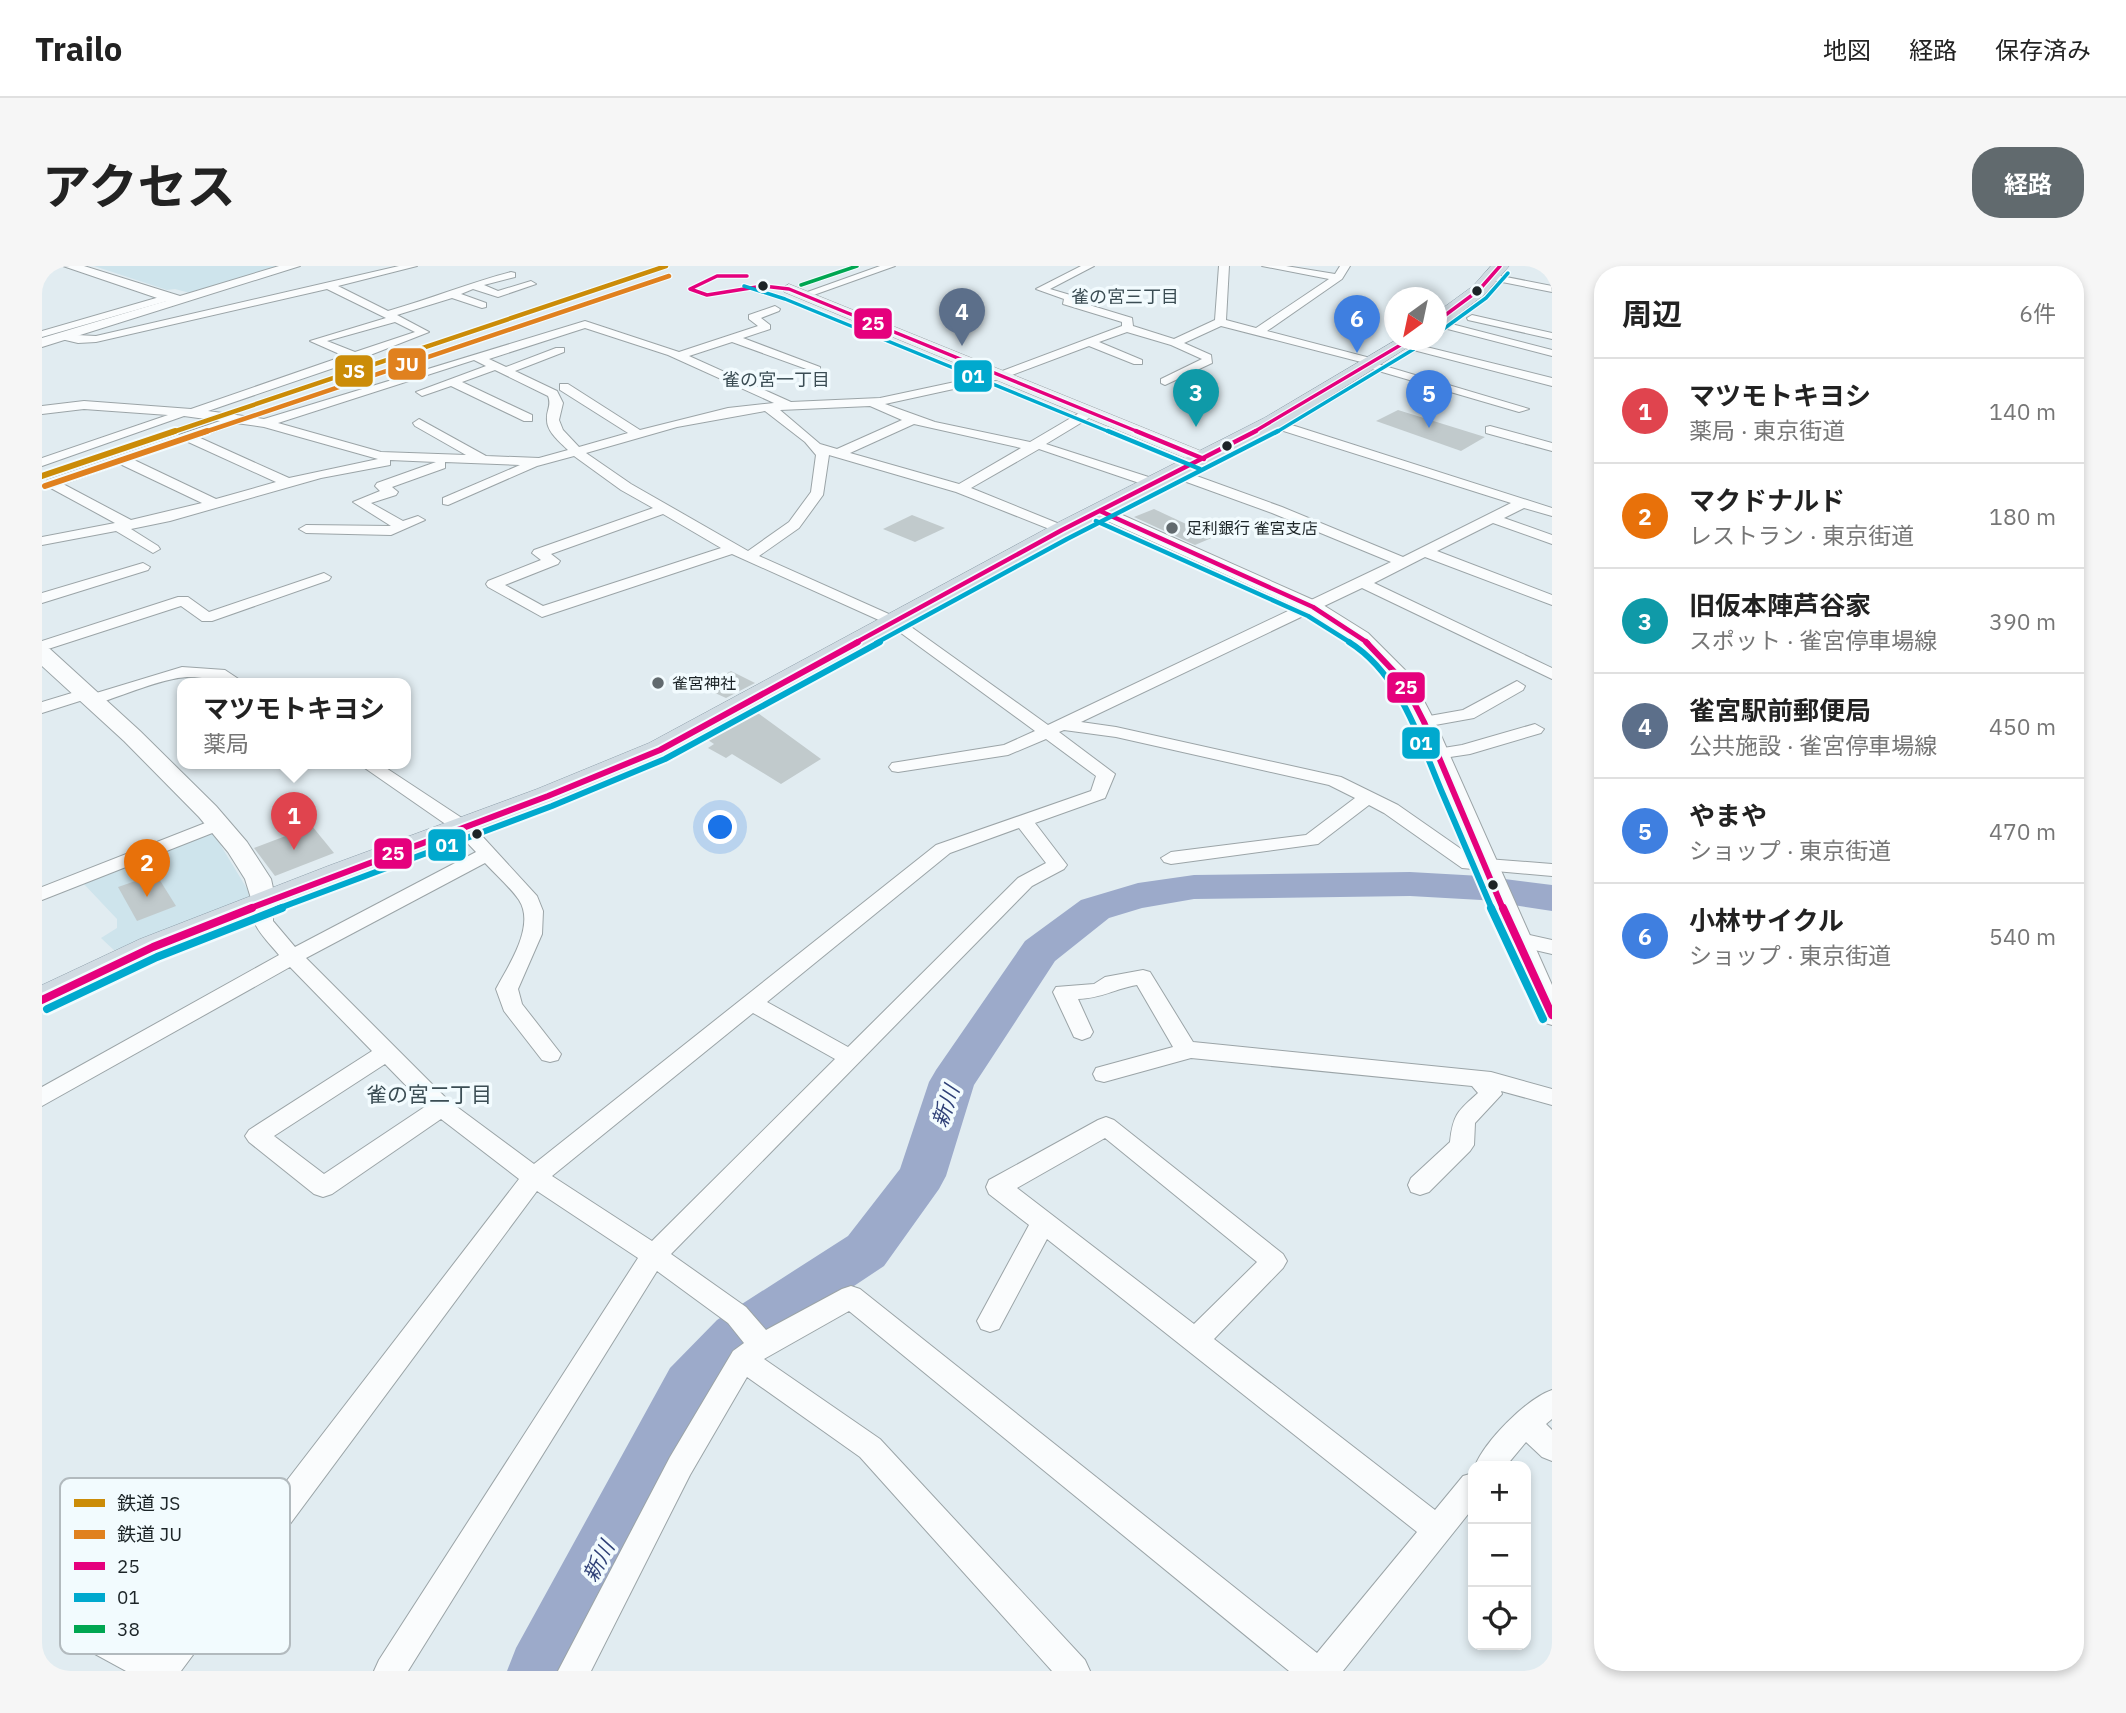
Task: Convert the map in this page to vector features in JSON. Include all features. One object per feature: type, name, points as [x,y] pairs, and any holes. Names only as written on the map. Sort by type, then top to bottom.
[{"type":"highway","points":[[1447,314],[1496,271]]},
{"type":"highway","points":[[42,1000],[153,947],[263,902],[638,760],[1062,530],[1272,423],[1393,350]]},
{"type":"main road","points":[[797,292],[1204,458]]},
{"type":"street","points":[[70,266],[176,299]]},
{"type":"street","points":[[42,334],[293,266]]},
{"type":"street","points":[[61,336],[78,340],[96,339],[412,266]]},
{"type":"street","points":[[797,292],[890,266]]},
{"type":"street","points":[[1089,266],[1041,289],[1073,299],[1067,302],[1128,320],[1127,328]]},
{"type":"street","points":[[1267,266],[1338,276]]},
{"type":"street","points":[[1258,332],[1338,276],[1345,266]]},
{"type":"street","points":[[1220,321],[1229,267]]},
{"type":"street","points":[[342,269],[367,276]]},
{"type":"street","points":[[1496,271],[1552,289]]},
{"type":"street","points":[[356,357],[316,341],[473,285],[511,275]]},
{"type":"street","points":[[473,285],[498,294],[531,284]]},
{"type":"street","points":[[42,462],[424,332],[328,285]]},
{"type":"street","points":[[452,293],[482,305]]},
{"type":"street","points":[[42,342],[176,299]]},
{"type":"street","points":[[678,356],[765,327],[753,317],[775,309]]},
{"type":"street","points":[[1447,320],[1552,336]]},
{"type":"street","points":[[1175,343],[1220,321],[1523,408]]},
{"type":"street","points":[[1447,321],[1552,353]]},
{"type":"street","points":[[480,358],[585,324],[678,356],[791,407]]},
{"type":"street","points":[[448,501],[539,462],[638,434],[728,412],[768,407],[873,403],[1000,376],[1127,328],[1175,343],[1207,357],[1208,361],[1165,382]]},
{"type":"street","points":[[732,338],[816,369]]},
{"type":"street","points":[[1088,342],[1138,362]]},
{"type":"street","points":[[422,392],[560,350]]},
{"type":"street","points":[[1434,350],[1552,382]]},
{"type":"street","points":[[265,424],[475,356],[480,358],[553,394],[556,403],[553,420],[557,431],[577,452],[662,510],[748,557],[895,622],[1106,774],[1099,794],[943,849],[534,1177],[290,1499]]},
{"type":"street","points":[[451,381],[528,418]]},
{"type":"street","points":[[564,387],[638,434]]},
{"type":"street","points":[[873,403],[916,419],[1036,446],[1277,510],[1403,562]]},
{"type":"street","points":[[42,410],[84,405],[190,412],[265,424],[380,456],[539,462]]},
{"type":"street","points":[[748,557],[794,525],[818,492],[823,455],[817,446],[768,407]]},
{"type":"street","points":[[961,489],[1090,412]]},
{"type":"street","points":[[838,453],[916,419]]},
{"type":"street","points":[[153,549],[125,526],[52,483],[236,420]]},
{"type":"street","points":[[419,422],[485,461]]},
{"type":"street","points":[[1272,423],[1552,512]]},
{"type":"street","points":[[1490,430],[1552,447]]},
{"type":"street","points":[[186,436],[288,483]]},
{"type":"street","points":[[817,446],[961,489],[1062,530]]},
{"type":"street","points":[[119,458],[215,504]]},
{"type":"street","points":[[42,541],[125,526],[357,466],[408,459]]},
{"type":"street","points":[[401,526],[360,502],[391,492],[382,486],[453,460]]},
{"type":"street","points":[[898,767],[1008,750],[1314,607],[1523,503]]},
{"type":"street","points":[[662,510],[539,553],[552,561],[493,584],[542,612],[734,548]]},
{"type":"street","points":[[1100,511],[1314,607],[1353,631],[1391,665],[1403,681],[1424,722],[1516,939],[1552,1015]]},
{"type":"street","points":[[1492,519],[1552,540]]},
{"type":"street","points":[[306,529],[391,531],[418,520]]},
{"type":"street","points":[[1425,552],[1552,600]]},
{"type":"street","points":[[42,598],[143,567]]},
{"type":"street","points":[[42,646],[183,600],[207,618],[324,577]]},
{"type":"street","points":[[1363,583],[1552,674]]},
{"type":"street","points":[[42,654],[167,768],[218,824],[253,871],[265,895],[263,922],[292,957],[441,1107],[534,1177],[654,1255],[737,1315],[753,1347],[870,1448],[1073,1671]]},
{"type":"street","points":[[42,708],[182,672],[219,673],[228,678]]},
{"type":"street","points":[[1424,722],[1468,714],[1517,686]]},
{"type":"street","points":[[1064,725],[1116,732],[1335,781],[1391,809],[1469,863],[1494,884]]},
{"type":"street","points":[[1437,754],[1464,750],[1535,729]]},
{"type":"street","points":[[376,769],[464,828],[530,900],[536,913],[531,934],[507,989],[512,1006],[551,1054]]},
{"type":"street","points":[[1171,858],[1311,841],[1368,797]]},
{"type":"street","points":[[390,1671],[654,1255],[1025,882],[1057,865],[1022,819]]},
{"type":"street","points":[[42,894],[218,824]]},
{"type":"street","points":[[42,1098],[292,957],[489,853]]},
{"type":"street","points":[[1494,884],[1552,870]]},
{"type":"street","points":[[1516,939],[1552,947]]},
{"type":"street","points":[[1082,1032],[1064,992],[1098,991],[1114,982],[1143,977],[1187,1051]]},
{"type":"street","points":[[752,1003],[850,1058]]},
{"type":"street","points":[[1104,1074],[1187,1051],[1479,1079],[1552,1097]]},
{"type":"street","points":[[386,1052],[257,1136],[323,1187],[441,1107]]},
{"type":"street","points":[[1420,1185],[1462,1145],[1464,1120],[1491,1094],[1479,1079]]},
{"type":"street","points":[[1195,1340],[1274,1261],[1106,1126],[998,1187],[1438,1530]]},
{"type":"street","points":[[990,1321],[1044,1222]]},
{"type":"street","points":[[574,1671],[680,1466],[753,1347],[851,1297],[1314,1671]]},
{"type":"street","points":[[1494,1461],[1527,1424],[1552,1402]]},
{"type":"street","points":[[1527,1424],[1552,1448]]},
{"type":"street","points":[[1323,1671],[1468,1492]]},
{"type":"street","points":[[128,1654],[160,1671],[173,1654]]},
{"type":"shaded area","points":[[94,266],[279,266],[190,293],[167,290]]},
{"type":"shaded area","points":[[212,831],[252,897],[116,952],[101,938],[117,928],[117,919],[83,883]]},
{"type":"building","points":[[1398,410],[1485,437],[1461,451],[1376,421]]},
{"type":"building","name":"足利銀行 雀宮支店","points":[[1154,509],[1214,537],[1195,545],[1134,517]]},
{"type":"building","points":[[912,515],[945,528],[915,542],[883,529]]},
{"type":"building","points":[[731,671],[755,683],[726,698],[702,687]]},
{"type":"building","points":[[758,713],[821,759],[781,784],[732,754],[726,758],[708,748],[714,744],[708,740]]},
{"type":"building","points":[[312,826],[334,853],[275,876],[254,848]]},
{"type":"building","points":[[156,874],[176,906],[137,921],[118,887]]},
{"type":"waterway","name":"新川","points":[[539,1671],[690,1385],[736,1336],[866,1251],[922,1176],[952,1082],[1040,951],[1095,909],[1138,896],[1194,887],[1410,884],[1481,888],[1552,898]]},
{"type":"rail line","name":"JS","points":[[42,476],[666,266]]},
{"type":"rail line","name":"JU","points":[[45,486],[669,276]]},
{"type":"transit line","name":"38","points":[[801,285],[857,266]]},
{"type":"transit line","name":"25","points":[[1447,314],[1479,290],[1500,266]]},
{"type":"transit line","name":"01","points":[[1447,326],[1486,298],[1508,273]]},
{"type":"transit line","name":"25","points":[[747,276],[717,276],[690,289],[707,295],[763,286],[789,289],[1204,459]]},
{"type":"transit line","name":"01","points":[[744,286],[785,299],[1200,469]]},
{"type":"transit line","name":"25","points":[[42,1000],[153,947],[340,873],[548,796],[660,750],[1062,530],[1272,423],[1392,350]]},
{"type":"transit line","name":"01","points":[[47,1009],[157,957],[344,883],[552,806],[665,759],[1067,539],[1277,432],[1412,350]]},
{"type":"transit line","name":"25","points":[[1100,511],[1313,607],[1361,637],[1390,665],[1403,681],[1424,722],[1516,939],[1552,1015]]},
{"type":"transit line","name":"01","points":[[1096,521],[1308,616],[1354,645],[1382,672],[1394,687],[1414,726],[1506,943],[1543,1019]]},
{"type":"place","name":"雀宮駅前郵便局","points":[[962,346]]},
{"type":"place","name":"小林サイクル","points":[[1357,353]]},
{"type":"place","name":"旧仮本陣芦谷家","points":[[1196,427]]},
{"type":"place","name":"やまや","points":[[1429,428]]},
{"type":"place","name":"足利銀行 雀宮支店","points":[[1172,528]]},
{"type":"place","name":"雀宮神社","points":[[658,683]]},
{"type":"place","name":"マツモトキヨシ","points":[[294,850]]},
{"type":"place","name":"マクドナルド","points":[[147,897]]},
{"type":"district","name":"雀の宮三丁目","points":[[1125,296]]},
{"type":"district","name":"雀の宮一丁目","points":[[776,379]]},
{"type":"district","name":"雀の宮二丁目","points":[[429,1094]]}]
